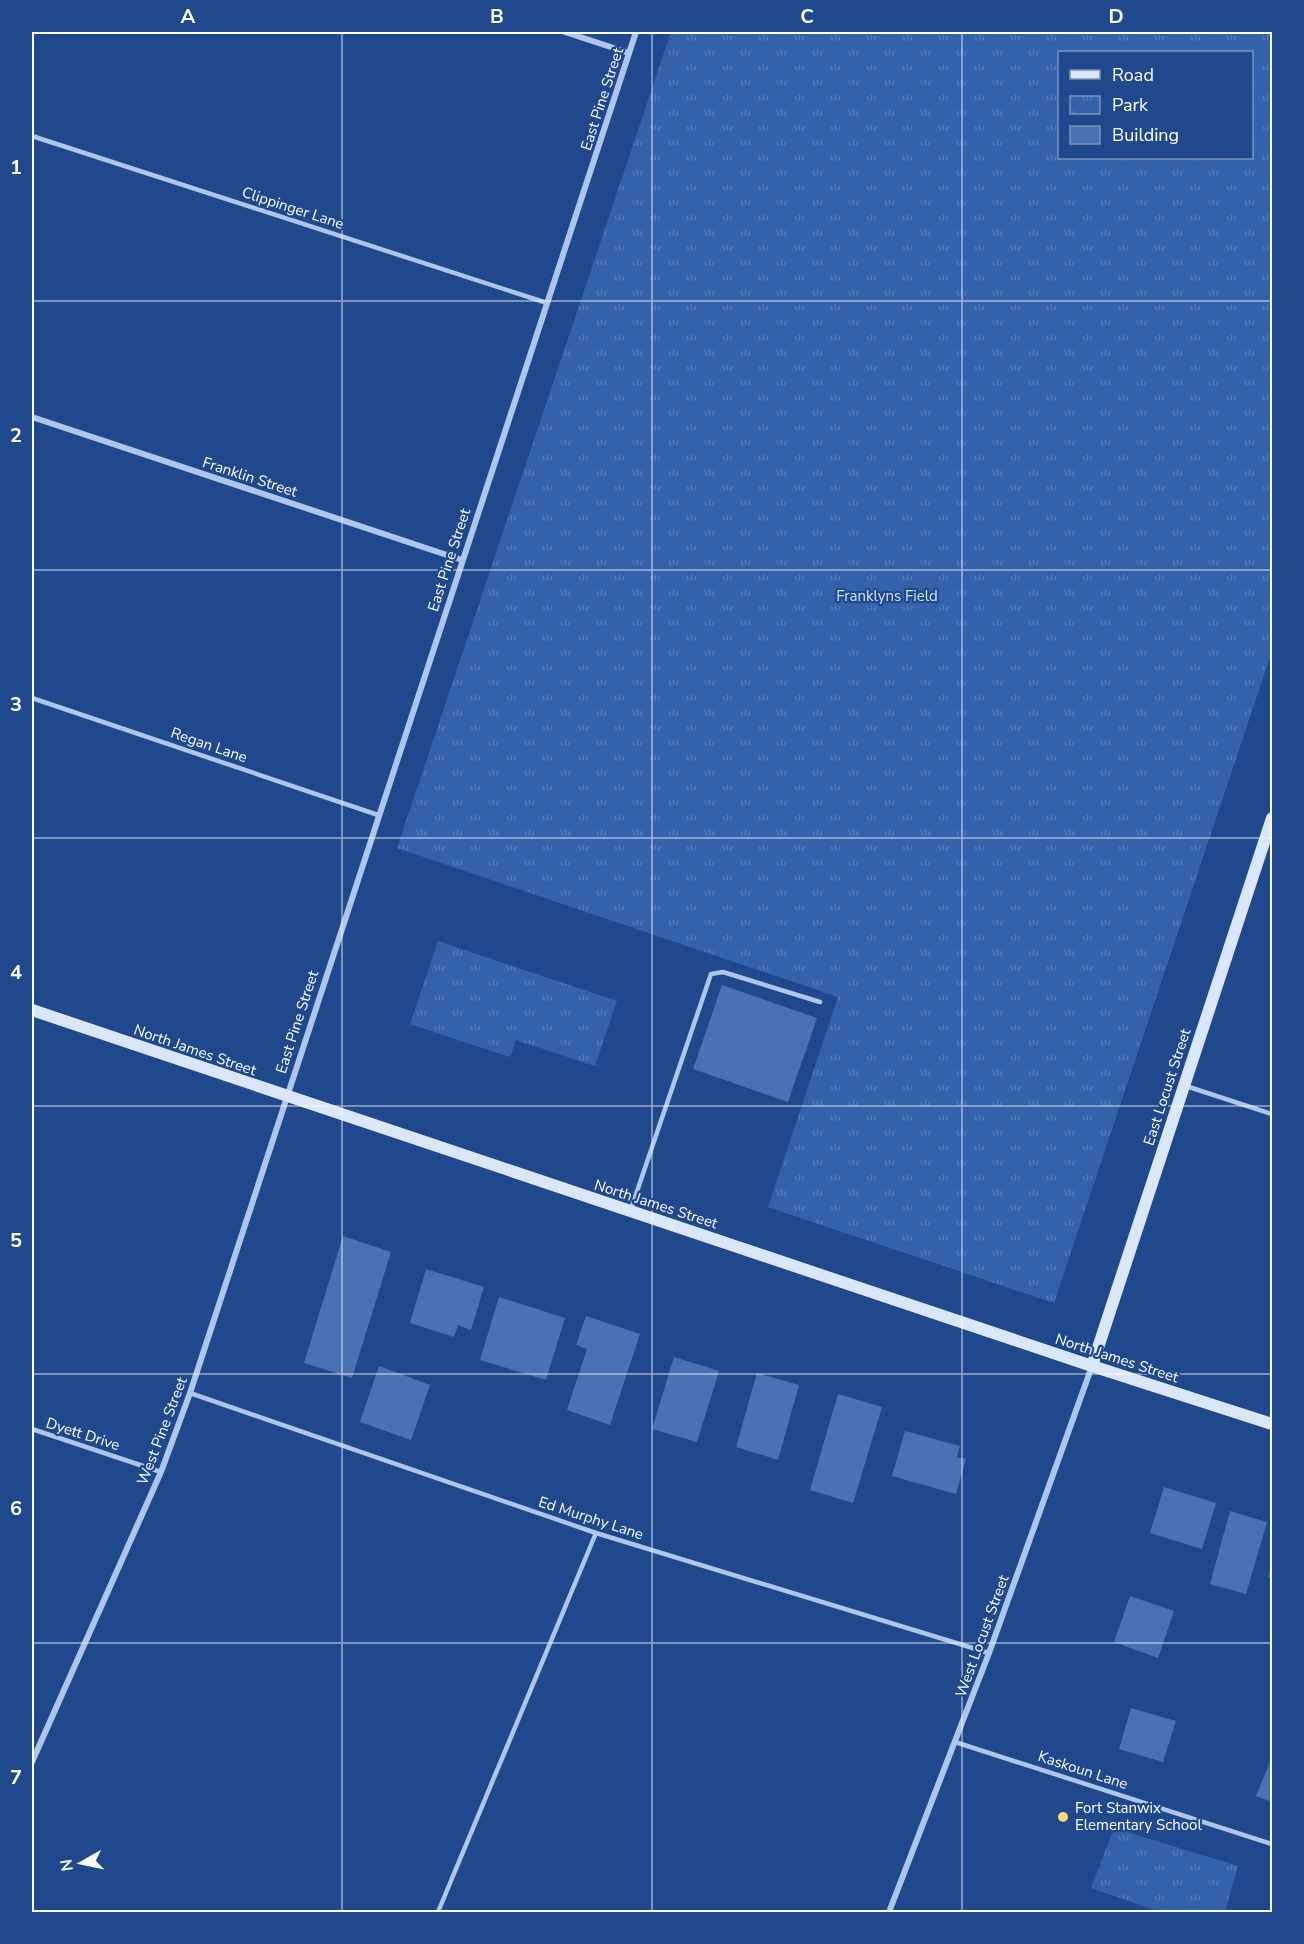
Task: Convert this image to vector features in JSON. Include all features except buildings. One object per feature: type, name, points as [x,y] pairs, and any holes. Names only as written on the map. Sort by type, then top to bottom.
[{"type":"street","points":[[565,32],[629,53]]},
{"type":"street","name":"East Pine Street","points":[[285,1096],[636,32]]},
{"type":"street","name":"Franklin Street","points":[[32,417],[462,560]]},
{"type":"street","name":"East Locust Street","points":[[1092,1366],[1272,824]]},
{"type":"street","name":"North James Street","points":[[32,1010],[630,1212],[1272,1424]]},
{"type":"street","name":"West Pine Street","points":[[32,1762],[161,1472],[190,1393],[285,1096]]},
{"type":"street","name":"West Locust Street","points":[[890,1912],[989,1653],[1092,1366]]},
{"type":"lane","name":"Clippinger Lane","points":[[32,136],[547,303]]},
{"type":"lane","name":"Regan Lane","points":[[32,698],[378,815]]},
{"type":"lane","points":[[630,1212],[711,974],[723,972],[820,1002]]},
{"type":"lane","points":[[1184,1086],[1272,1114]]},
{"type":"lane","name":"Ed Murphy Lane","points":[[190,1393],[596,1533],[989,1653]]},
{"type":"lane","name":"Dyett Drive","points":[[32,1429],[161,1472]]},
{"type":"lane","points":[[438,1912],[596,1533]]},
{"type":"lane","name":"Kaskoun Lane","points":[[955,1742],[1272,1844]]},
{"type":"green space","name":"Franklyns Field","points":[[671,32],[1272,32],[1272,651],[1054,1303],[768,1207],[838,997],[397,848]]},
{"type":"green space","points":[[438,941],[617,1001],[595,1066],[516,1040],[510,1057],[410,1024]]},
{"type":"green space","points":[[1114,1828],[1238,1866],[1225,1912],[1161,1912],[1091,1888]]},
{"type":"place","name":"Fort Stanwix Elementary School","points":[[1063,1817]]}]
